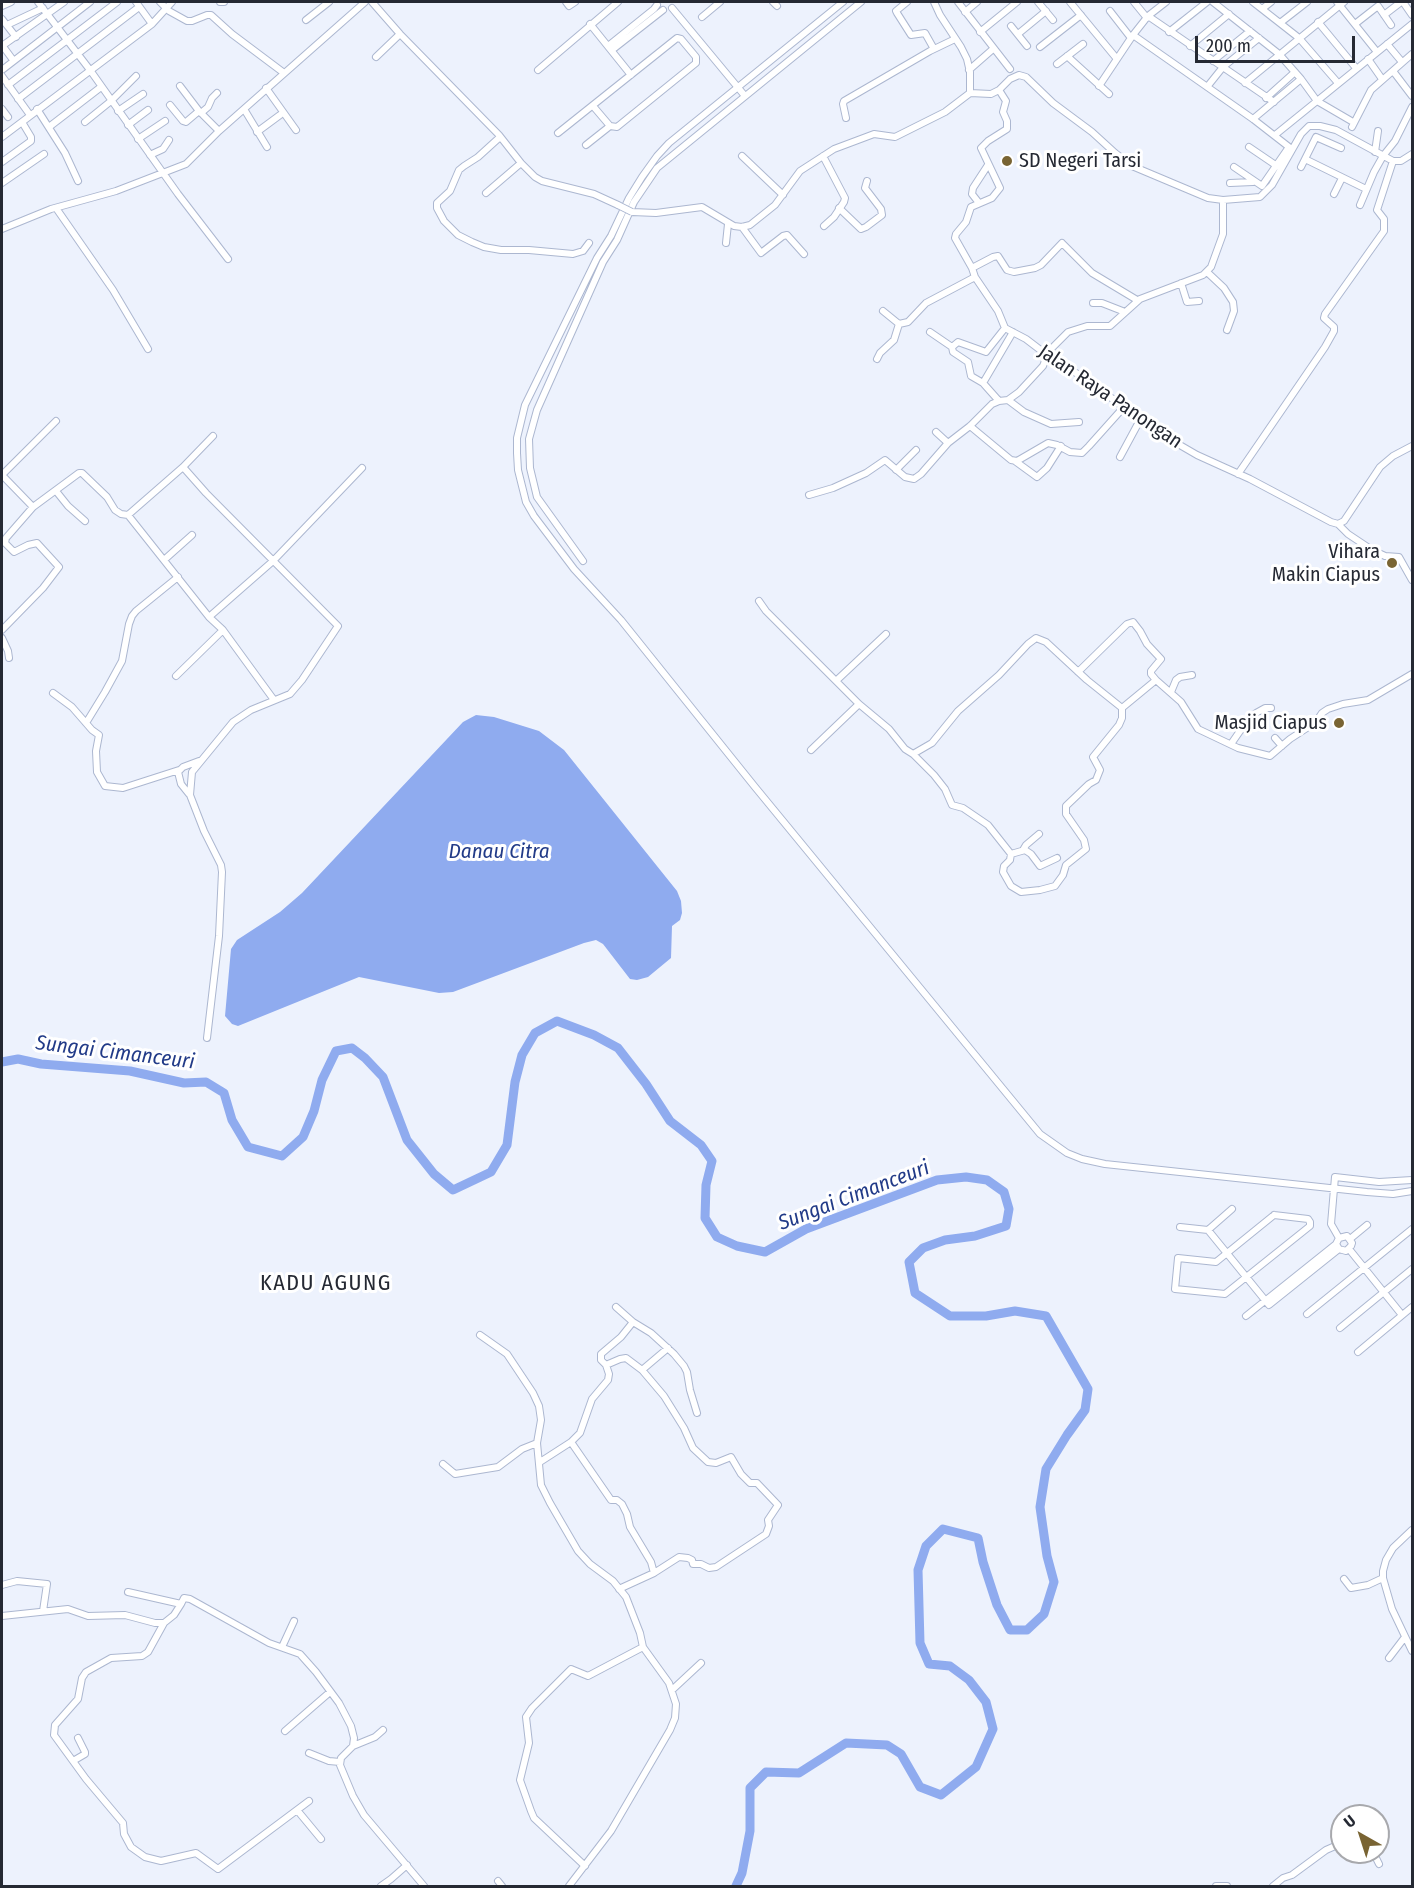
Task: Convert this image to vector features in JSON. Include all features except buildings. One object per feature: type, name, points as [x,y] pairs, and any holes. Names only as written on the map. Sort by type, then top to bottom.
[{"type":"street","points":[[38,2],[228,259]]},
{"type":"street","points":[[7,25],[64,2]]},
{"type":"street","points":[[2,70],[90,2]]},
{"type":"street","points":[[8,85],[117,2]]},
{"type":"street","points":[[160,2],[174,15],[187,21],[211,15],[232,34],[284,73]]},
{"type":"street","points":[[2,137],[152,24],[172,2]]},
{"type":"street","points":[[306,20],[329,2]]},
{"type":"street","points":[[2,229],[56,208],[116,191],[186,164],[266,88],[365,2]]},
{"type":"street","points":[[372,2],[500,137],[521,163],[542,181],[594,194],[632,212],[656,213],[702,207],[728,224],[742,227],[750,225],[783,195],[800,171],[834,149],[874,134],[895,137],[945,112],[970,93],[991,94],[1017,75],[1024,76],[1053,103],[1132,166],[1208,198],[1255,199],[1263,195],[1272,185],[1304,129],[1308,126],[1336,130],[1393,161],[1401,161],[1413,154]]},
{"type":"street","points":[[566,2],[569,6],[575,2]]},
{"type":"street","points":[[538,70],[618,2]]},
{"type":"street","points":[[702,17],[720,2]]},
{"type":"street","points":[[843,2],[669,143],[642,177],[597,258],[525,405],[519,429],[517,453],[526,502],[574,568],[621,621],[1040,1134],[1067,1153],[1105,1164],[1334,1189],[1393,1194],[1413,1191]]},
{"type":"street","points":[[583,561],[537,497],[530,468],[529,439],[537,410],[603,262],[617,240],[634,202],[657,168],[861,2]]},
{"type":"street","points":[[907,2],[896,11],[897,14],[909,33],[914,36],[925,33],[934,49]]},
{"type":"street","points":[[934,2],[967,59],[970,93]]},
{"type":"street","points":[[958,2],[1010,69]]},
{"type":"street","points":[[965,12],[977,2]]},
{"type":"street","points":[[980,32],[1017,2]]},
{"type":"street","points":[[1038,2],[1053,20]]},
{"type":"street","points":[[1070,2],[1117,60]]},
{"type":"street","points":[[1134,2],[1148,17],[1274,102]]},
{"type":"street","points":[[1099,86],[1132,37],[1148,17],[1166,2]]},
{"type":"street","points":[[1170,32],[1207,2]]},
{"type":"street","points":[[1213,2],[1279,54],[1317,101],[1353,124],[1371,90],[1413,54]]},
{"type":"street","points":[[1253,2],[1299,38],[1338,83]]},
{"type":"street","points":[[1262,9],[1271,2]]},
{"type":"street","points":[[1280,23],[1307,2]]},
{"type":"street","points":[[1384,15],[1402,2],[1413,15]]},
{"type":"street","points":[[610,48],[654,9],[656,3],[663,10]]},
{"type":"street","points":[[1245,83],[1340,3],[1377,52]]},
{"type":"street","points":[[18,99],[77,55],[137,4],[152,24]]},
{"type":"street","points":[[1355,24],[1380,4],[1391,24]]},
{"type":"street","points":[[610,48],[663,10],[674,5],[745,96]]},
{"type":"street","points":[[13,60],[2,45],[16,37],[45,11]]},
{"type":"street","points":[[1018,34],[1046,11]]},
{"type":"street","points":[[1110,11],[1132,37],[1253,119],[1289,147],[1264,186],[1254,182],[1234,167]]},
{"type":"street","points":[[1190,46],[1229,14]]},
{"type":"street","points":[[1040,47],[1081,15]]},
{"type":"street","points":[[2,19],[16,37]]},
{"type":"street","points":[[1318,22],[1356,68]]},
{"type":"street","points":[[590,24],[631,75]]},
{"type":"street","points":[[1275,135],[1413,24]]},
{"type":"street","points":[[1011,26],[1027,46]]},
{"type":"street","points":[[1213,61],[1250,31]]},
{"type":"street","points":[[376,57],[400,34]]},
{"type":"street","points":[[558,133],[679,38],[697,60],[616,127],[610,126],[594,106]]},
{"type":"street","points":[[1207,87],[1223,67],[1259,38]]},
{"type":"street","points":[[846,118],[844,101],[955,39]]},
{"type":"street","points":[[1057,64],[1083,44]]},
{"type":"street","points":[[1387,44],[1402,62]]},
{"type":"street","points":[[969,70],[993,49]]},
{"type":"street","points":[[1067,56],[1109,94]]},
{"type":"street","points":[[1368,59],[1382,79]]},
{"type":"street","points":[[1393,71],[1411,91]]},
{"type":"street","points":[[1266,98],[1294,72]]},
{"type":"street","points":[[2,76],[30,115]]},
{"type":"street","points":[[85,122],[111,101],[136,76]]},
{"type":"street","points":[[1253,119],[1301,79]]},
{"type":"street","points":[[180,86],[200,112],[219,131]]},
{"type":"street","points":[[49,127],[101,87]]},
{"type":"street","points":[[266,88],[296,130]]},
{"type":"street","points":[[952,346],[958,342],[986,352],[1005,328],[998,311],[975,277],[955,236],[966,222],[971,207],[992,198],[1000,188],[981,152],[981,146],[1007,129],[1008,124],[1003,112],[1006,101],[999,90]]},
{"type":"street","points":[[170,105],[186,122],[208,107],[217,93]]},
{"type":"street","points":[[118,111],[143,94]]},
{"type":"street","points":[[1357,95],[1366,98]]},
{"type":"street","points":[[1360,205],[1383,156],[1395,141],[1413,107]]},
{"type":"street","points":[[37,109],[65,153],[78,181]]},
{"type":"street","points":[[244,109],[267,147]]},
{"type":"street","points":[[2,110],[8,117]]},
{"type":"street","points":[[128,125],[148,110]]},
{"type":"street","points":[[256,132],[280,115]]},
{"type":"street","points":[[138,139],[165,121]]},
{"type":"street","points":[[2,162],[31,141],[22,122]]},
{"type":"street","points":[[586,145],[610,126]]},
{"type":"street","points":[[1375,152],[1378,131]]},
{"type":"street","points":[[500,137],[459,171],[450,191],[437,203],[437,208],[444,221],[458,235],[484,247],[501,250],[573,254],[583,251],[589,243]]},
{"type":"street","points":[[1301,167],[1316,137],[1341,148]]},
{"type":"street","points":[[150,155],[163,149],[169,140]]},
{"type":"street","points":[[1249,147],[1277,166]]},
{"type":"street","points":[[2,183],[44,154]]},
{"type":"street","points":[[742,156],[783,195]]},
{"type":"street","points":[[823,156],[845,198],[834,217],[824,226]]},
{"type":"street","points":[[1305,159],[1366,189]]},
{"type":"street","points":[[1238,474],[1325,347],[1335,329],[1324,318],[1324,314],[1384,231],[1385,222],[1377,210],[1393,161]]},
{"type":"street","points":[[486,193],[521,163]]},
{"type":"street","points":[[979,203],[973,196],[972,188],[988,165]]},
{"type":"street","points":[[1334,195],[1342,178]]},
{"type":"street","points":[[839,208],[861,229],[882,214],[866,188],[867,181]]},
{"type":"street","points":[[1230,183],[1254,182]]},
{"type":"street","points":[[809,495],[866,473],[885,460],[905,477],[914,479],[948,443],[970,426],[986,409],[999,401],[1008,400],[1019,392],[1040,370],[1051,348],[1071,331],[1087,326],[1107,327],[1137,300],[1207,272],[1223,234],[1223,200]]},
{"type":"street","points":[[56,208],[113,290],[148,349]]},
{"type":"street","points":[[726,243],[728,224]]},
{"type":"street","points":[[742,227],[761,253],[787,235],[804,254]]},
{"type":"street","points":[[972,268],[998,256],[1007,270],[1014,272],[1035,268],[1041,265],[1062,243],[1092,273],[1137,300]]},
{"type":"street","points":[[1207,272],[1233,299],[1234,311],[1227,330]]},
{"type":"street","points":[[899,324],[912,319],[926,303],[975,277]]},
{"type":"street","points":[[1181,283],[1187,302],[1199,301]]},
{"type":"street","points":[[1093,303],[1102,303],[1125,312]]},
{"type":"street","points":[[883,311],[899,324]]},
{"type":"street","points":[[877,359],[894,340],[899,324]]},
{"type":"street","name":"Jalan Raya Panongan","points":[[1005,328],[1047,355],[1052,361],[1084,377],[1140,420],[1197,455],[1266,487],[1317,516],[1338,524],[1353,538],[1385,556],[1399,557],[1413,580]]},
{"type":"street","points":[[930,332],[952,346],[953,352],[968,363],[971,376],[983,383],[999,401]]},
{"type":"street","points":[[983,383],[1013,332]]},
{"type":"street","points":[[1008,400],[1024,412],[1051,424],[1079,422]]},
{"type":"street","points":[[1015,461],[1050,442],[1070,452],[1082,453],[1123,408]]},
{"type":"street","points":[[1120,457],[1140,420]]},
{"type":"street","points":[[33,507],[2,475],[56,421]]},
{"type":"street","points":[[970,426],[1011,460],[1037,477],[1047,468],[1061,446]]},
{"type":"street","points":[[936,432],[948,443]]},
{"type":"street","points":[[128,515],[183,467],[213,436]]},
{"type":"street","points":[[1338,524],[1348,518],[1383,463],[1413,446]]},
{"type":"street","points":[[896,470],[916,450]]},
{"type":"street","points":[[183,467],[338,626],[303,680],[291,694],[251,710],[233,722],[192,772],[190,795]]},
{"type":"street","points":[[209,617],[273,561],[362,468]]},
{"type":"street","points":[[2,630],[59,568],[37,543],[28,544],[14,552],[5,543],[8,535],[33,507],[82,473],[107,497],[115,510],[128,515],[209,617],[223,630],[274,700]]},
{"type":"street","points":[[56,491],[85,521]]},
{"type":"street","points":[[537,519],[546,511]]},
{"type":"street","points":[[164,560],[192,535]]},
{"type":"street","points":[[86,723],[122,661],[132,616],[178,577]]},
{"type":"street","points":[[759,601],[766,611],[859,704],[889,729],[905,749],[913,754],[941,784],[951,804],[963,808],[986,822],[1011,854]]},
{"type":"street","points":[[1078,672],[1125,625],[1131,622],[1140,630],[1147,644],[1161,659],[1151,672],[1156,680],[1186,708],[1198,729],[1244,750],[1270,756],[1316,722],[1328,709],[1368,700],[1413,674]]},
{"type":"street","points":[[176,676],[223,630]]},
{"type":"street","points":[[837,680],[886,634]]},
{"type":"street","points":[[2,638],[9,658]]},
{"type":"street","points":[[913,754],[932,743],[958,711],[999,675],[1034,639],[1038,638],[1046,642],[1122,708]]},
{"type":"street","points":[[1171,692],[1176,680],[1192,675]]},
{"type":"street","points":[[1122,708],[1156,680]]},
{"type":"street","points":[[53,693],[72,707],[99,735],[96,751],[97,772],[105,786],[123,788],[179,770],[201,760]]},
{"type":"street","points":[[811,750],[859,704]]},
{"type":"street","points":[[1011,854],[1003,872],[1016,890],[1027,892],[1055,886],[1063,875],[1066,865],[1084,851],[1086,843],[1067,816],[1065,809],[1089,784],[1096,780],[1100,770],[1093,757],[1119,725],[1122,708]]},
{"type":"street","points":[[1232,744],[1244,725],[1256,713],[1265,708],[1271,708]]},
{"type":"street","points":[[1275,738],[1282,746]]},
{"type":"street","points":[[179,770],[178,774],[182,784],[190,795],[222,872],[219,936],[207,1038]]},
{"type":"street","points":[[1011,854],[1023,850],[1039,834]]},
{"type":"street","points":[[1023,850],[1031,854],[1040,866],[1057,858]]},
{"type":"street","points":[[1349,1249],[1346,1251],[1338,1244],[1331,1224],[1335,1177],[1379,1182],[1413,1180]]},
{"type":"street","points":[[1208,1230],[1232,1209]]},
{"type":"street","points":[[1274,1215],[1308,1219],[1310,1226],[1246,1277],[1225,1294],[1175,1289],[1178,1258],[1216,1262],[1274,1215]]},
{"type":"street","points":[[1350,1239],[1367,1225]]},
{"type":"street","points":[[1180,1227],[1208,1230],[1266,1301]]},
{"type":"street","points":[[1307,1314],[1413,1229]]},
{"type":"street","points":[[1246,1317],[1338,1244],[1343,1236],[1350,1239]]},
{"type":"street","points":[[1349,1249],[1350,1239]]},
{"type":"street","points":[[1349,1249],[1402,1316]]},
{"type":"street","points":[[1340,1328],[1413,1269]]},
{"type":"street","points":[[616,1307],[668,1348],[686,1369],[697,1413]]},
{"type":"street","points":[[1358,1352],[1413,1307]]},
{"type":"street","points":[[540,1462],[571,1442],[580,1433],[592,1399],[608,1380],[609,1374],[606,1365],[601,1360],[601,1354],[621,1337],[633,1322]]},
{"type":"street","points":[[480,1335],[507,1354],[533,1393],[539,1406],[541,1420],[537,1443],[541,1485],[578,1551],[590,1564],[613,1581],[626,1598],[643,1647],[672,1690],[676,1704],[675,1718],[670,1730],[611,1831],[569,1887]]},
{"type":"street","points":[[642,1370],[668,1348]]},
{"type":"street","points":[[606,1365],[626,1358],[632,1361],[664,1396],[684,1428],[693,1448],[708,1462],[716,1463],[731,1457],[741,1474],[750,1483],[757,1483],[778,1504],[768,1520],[769,1526],[766,1534],[716,1568],[693,1564],[692,1560],[684,1556],[677,1557],[654,1573],[619,1589]]},
{"type":"street","points":[[571,1442],[611,1500],[622,1504],[630,1527],[651,1562],[654,1573]]},
{"type":"street","points":[[443,1464],[454,1474],[498,1467],[522,1449],[537,1443]]},
{"type":"street","points":[[1413,1530],[1392,1548],[1384,1565],[1383,1578],[1392,1609],[1413,1651]]},
{"type":"street","points":[[1344,1579],[1351,1588],[1368,1585],[1383,1578]]},
{"type":"street","points":[[2,1585],[17,1581],[47,1584],[43,1611]]},
{"type":"street","points":[[128,1592],[180,1604]]},
{"type":"street","points":[[309,1800],[218,1869],[196,1853],[167,1861],[153,1860],[131,1847],[124,1834],[123,1823],[54,1735],[55,1725],[78,1699],[81,1678],[87,1672],[111,1658],[142,1656],[148,1652],[164,1623],[174,1615],[184,1598],[190,1599],[269,1643],[300,1654],[339,1703],[351,1726],[353,1746]]},
{"type":"street","points":[[2,1616],[68,1609],[88,1616],[125,1615],[155,1623],[164,1623]]},
{"type":"street","points":[[282,1647],[294,1621]]},
{"type":"street","points":[[1389,1658],[1405,1637]]},
{"type":"street","points":[[585,1866],[534,1818],[520,1780],[529,1743],[526,1717],[571,1669],[588,1676],[643,1647]]},
{"type":"street","points":[[672,1690],[701,1663]]},
{"type":"street","points":[[285,1731],[330,1692]]},
{"type":"street","points":[[383,1730],[375,1737],[353,1746],[341,1758],[344,1778],[364,1815],[424,1887]]},
{"type":"street","points":[[73,1761],[85,1754],[78,1737]]},
{"type":"street","points":[[309,1753],[329,1761],[340,1762]]},
{"type":"street","points":[[297,1810],[321,1839]]},
{"type":"street","points":[[1273,1887],[1283,1878],[1292,1875],[1330,1848]]},
{"type":"street","points":[[381,1887],[407,1865]]},
{"type":"street","points":[[1216,1887],[1227,1887]]},
{"type":"water","name":"Danau Citra","points":[[476,715],[494,717],[539,731],[564,750],[677,891],[682,913],[680,920],[672,926],[671,958],[648,977],[630,979],[603,944],[596,940],[453,992],[439,993],[359,977],[238,1026],[232,1024],[225,1016],[231,949],[237,940],[280,912],[302,893],[463,722]]},
{"type":"waterway","name":"Sungai Cimanceuri","points":[[2,1062],[18,1059],[41,1064],[130,1071],[184,1083],[206,1082],[224,1093],[232,1120],[248,1147],[282,1156],[303,1137],[314,1111],[322,1080],[336,1051],[352,1048],[383,1077],[407,1140],[434,1174],[453,1190],[491,1172],[507,1145],[515,1082],[522,1055],[535,1033],[557,1021],[594,1035],[618,1048],[646,1084],[670,1121],[701,1145],[712,1161],[706,1185],[705,1218],[717,1237],[737,1246],[765,1252],[806,1229],[937,1180],[966,1177],[987,1180],[1004,1192],[1009,1209],[1006,1226],[975,1236],[945,1240],[923,1248],[909,1262],[915,1293],[950,1316],[986,1316],[1015,1311],[1046,1316],[1088,1389],[1085,1410],[1046,1469],[1040,1507],[1047,1556],[1054,1582],[1044,1614],[1027,1630],[1010,1630],[997,1605],[978,1538],[943,1529],[926,1546],[918,1570],[920,1643],[929,1664],[950,1666],[969,1680],[986,1702],[993,1729],[976,1767],[941,1795],[920,1787],[901,1754],[887,1745],[846,1743],[799,1773],[766,1772],[750,1788],[750,1831],[742,1873],[736,1886]]},
{"type":"place","name":"SD Negeri Tarsi","points":[[1007,161]]},
{"type":"place","name":"Vihara Makin Ciapus","points":[[1392,563]]},
{"type":"place","name":"Masjid Ciapus","points":[[1339,723]]},
{"type":"district","name":"KADU AGUNG","points":[[326,1284]]}]
